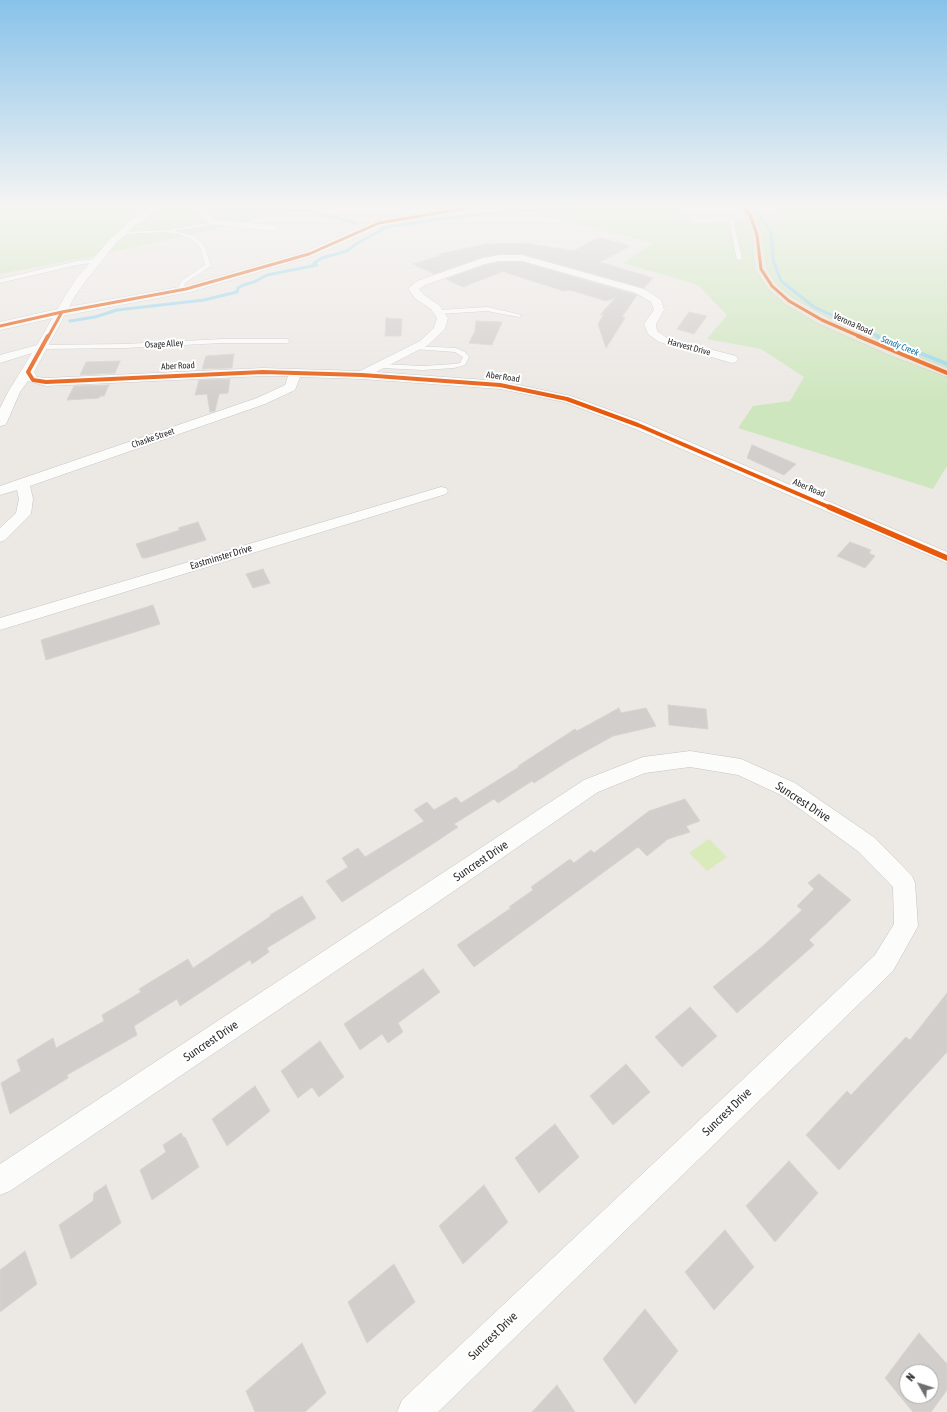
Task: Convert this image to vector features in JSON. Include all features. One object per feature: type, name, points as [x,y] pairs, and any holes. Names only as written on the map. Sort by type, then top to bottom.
[{"type":"main road","name":"Verona Road","points":[[763,272],[772,286],[789,301],[822,320],[894,352],[947,372]]},
{"type":"street","points":[[0,422],[14,392],[28,372],[70,296],[88,272]]},
{"type":"street","points":[[0,326],[62,312],[180,291],[247,272]]},
{"type":"street","name":"Harvest Drive","points":[[439,312],[435,307],[420,297],[413,289],[421,282],[451,272]]},
{"type":"street","name":"Harvest Drive","points":[[572,272],[640,291],[656,300],[659,310],[650,324],[652,332],[663,340],[732,358]]},
{"type":"street","points":[[362,375],[424,344],[439,329],[443,318],[439,312]]},
{"type":"street","points":[[0,358],[42,347]]},
{"type":"street","name":"Aber Road","points":[[28,372],[33,380],[46,382],[230,373],[295,373],[362,375],[500,385],[567,399],[638,425],[947,558]]},
{"type":"street","name":"Chaske Street","points":[[0,491],[261,401],[290,387],[295,373]]},
{"type":"street","points":[[0,396],[14,392]]},
{"type":"street","points":[[0,537],[23,514],[26,499],[22,484]]},
{"type":"street","name":"Eastminster Drive","points":[[0,624],[441,491]]},
{"type":"street","name":"Suncrest Drive","points":[[0,1181],[424,900],[592,786],[643,765],[690,759],[740,767],[788,789],[867,845],[904,883],[906,926],[884,963],[414,1412]]},
{"type":"lane","points":[[0,281],[38,272]]},
{"type":"lane","points":[[180,291],[183,282],[199,272]]},
{"type":"lane","points":[[439,312],[487,309],[519,315]]},
{"type":"lane","name":"Osage Alley","points":[[42,347],[125,346],[222,341],[287,341]]},
{"type":"lane","points":[[381,366],[423,368],[454,366],[463,364],[466,357],[463,353],[456,350],[416,348]]},
{"type":"green space","points":[[0,272],[11,272],[0,274]]},
{"type":"green space","points":[[653,272],[947,272],[947,466],[933,489],[738,428],[753,406],[790,401],[804,377],[761,349],[707,339],[727,315],[698,285]]},
{"type":"green space","points":[[709,839],[727,857],[707,871],[689,853]]},
{"type":"building","points":[[430,272],[440,272],[434,274]]},
{"type":"building","points":[[466,272],[502,272],[463,287],[446,279]]},
{"type":"building","points":[[505,272],[556,272],[637,295],[622,317],[625,318],[606,348],[598,324],[604,314],[600,315],[615,298],[606,301],[570,290],[564,291]]},
{"type":"building","points":[[586,272],[633,272],[653,278],[644,288]]},
{"type":"building","points":[[689,312],[707,316],[694,334],[677,329]]},
{"type":"building","points":[[386,318],[402,319],[401,336],[385,336]]},
{"type":"building","points":[[476,321],[502,322],[492,345],[469,343],[475,331]]},
{"type":"building","points":[[234,354],[232,368],[202,369],[206,356]]},
{"type":"building","points":[[120,361],[115,373],[80,375],[86,362]]},
{"type":"building","points":[[230,379],[228,393],[219,394],[215,411],[210,412],[207,394],[195,395],[199,380]]},
{"type":"building","points":[[109,385],[104,396],[100,396],[99,398],[67,400],[74,386]]},
{"type":"building","points":[[752,445],[796,464],[784,475],[747,458]]},
{"type":"building","points":[[198,522],[206,540],[142,558],[136,544],[180,530],[178,528]]},
{"type":"building","points":[[850,542],[871,550],[869,553],[875,556],[865,568],[837,556]]},
{"type":"building","points":[[263,569],[270,583],[253,588],[246,574]]},
{"type":"building","points":[[153,605],[160,624],[46,660],[41,640]]},
{"type":"building","points":[[668,705],[706,709],[708,729],[669,725]]},
{"type":"building","points":[[619,708],[621,713],[646,708],[656,726],[613,736],[570,760],[534,783],[532,781],[498,803],[494,799],[454,824],[458,827],[342,902],[326,881],[348,867],[342,858],[358,848],[365,857],[424,821],[414,810],[427,802],[434,810],[456,797],[461,803],[519,767],[518,766],[575,729],[577,731]]},
{"type":"building","points":[[685,799],[700,821],[686,826],[690,832],[668,839],[647,856],[638,847],[474,967],[457,945],[511,908],[509,907],[533,890],[531,887],[570,859],[574,863],[591,850],[594,853],[649,811]]},
{"type":"building","points":[[819,874],[851,900],[809,940],[814,945],[737,1013],[713,987],[763,946],[802,910],[797,906],[814,889],[808,883]]},
{"type":"building","points":[[302,896],[316,918],[267,948],[269,952],[252,964],[250,960],[180,1006],[177,999],[134,1026],[137,1035],[67,1075],[68,1078],[10,1114],[1,1083],[21,1071],[17,1060],[53,1038],[56,1048],[104,1021],[102,1015],[141,992],[139,989],[188,959],[193,968],[271,916],[270,915]]},
{"type":"building","points":[[423,969],[440,992],[398,1023],[403,1032],[388,1043],[382,1034],[360,1050],[344,1024]]},
{"type":"building","points":[[947,993],[947,1052],[839,1170],[806,1135],[847,1091],[851,1095],[906,1037],[910,1040]]},
{"type":"building","points":[[690,1007],[717,1036],[682,1067],[655,1037]]},
{"type":"building","points":[[320,1041],[344,1077],[319,1097],[312,1087],[298,1098],[281,1071]]},
{"type":"building","points":[[626,1064],[650,1092],[613,1125],[590,1096]]},
{"type":"building","points":[[255,1086],[270,1111],[227,1146],[212,1119]]},
{"type":"building","points":[[555,1124],[579,1157],[539,1193],[515,1158]]},
{"type":"building","points":[[181,1133],[184,1138],[185,1137],[199,1167],[152,1200],[140,1170],[166,1152],[163,1145]]},
{"type":"building","points":[[789,1161],[818,1193],[775,1242],[746,1206]]},
{"type":"building","points":[[106,1185],[121,1223],[71,1259],[59,1225],[93,1201],[94,1193]]},
{"type":"building","points":[[484,1185],[508,1222],[463,1264],[439,1226]]},
{"type":"building","points":[[725,1230],[754,1267],[714,1310],[685,1272]]},
{"type":"building","points":[[25,1251],[37,1284],[0,1312],[0,1270]]},
{"type":"building","points":[[394,1264],[415,1302],[367,1343],[348,1302]]},
{"type":"building","points":[[645,1309],[678,1351],[635,1404],[603,1359]]},
{"type":"building","points":[[919,1333],[947,1364],[947,1390],[939,1401],[939,1364],[899,1364],[899,1395],[885,1378]]},
{"type":"building","points":[[302,1343],[326,1393],[305,1412],[255,1412],[246,1391]]},
{"type":"building","points":[[557,1385],[575,1412],[532,1412]]},
{"type":"building","points":[[906,1404],[937,1404],[931,1412],[913,1412]]},
{"type":"waterway","points":[[70,321],[95,317],[117,310],[204,300],[237,292],[238,288],[243,285],[254,282],[267,275],[283,272]]},
{"type":"waterway","name":"Sandy Creek","points":[[778,272],[781,281],[814,307],[880,337]]},
{"type":"waterway","name":"Sandy Creek","points":[[877,336],[947,364]]},
{"type":"cycle path","points":[[0,326],[62,312],[186,289],[246,272]]},
{"type":"cycle path","points":[[763,272],[772,286],[789,301],[822,320],[894,352],[947,373]]},
{"type":"cycle path","points":[[62,312],[28,372],[33,380],[46,382],[263,372],[362,375],[500,385],[567,399],[638,425],[947,558]]}]
